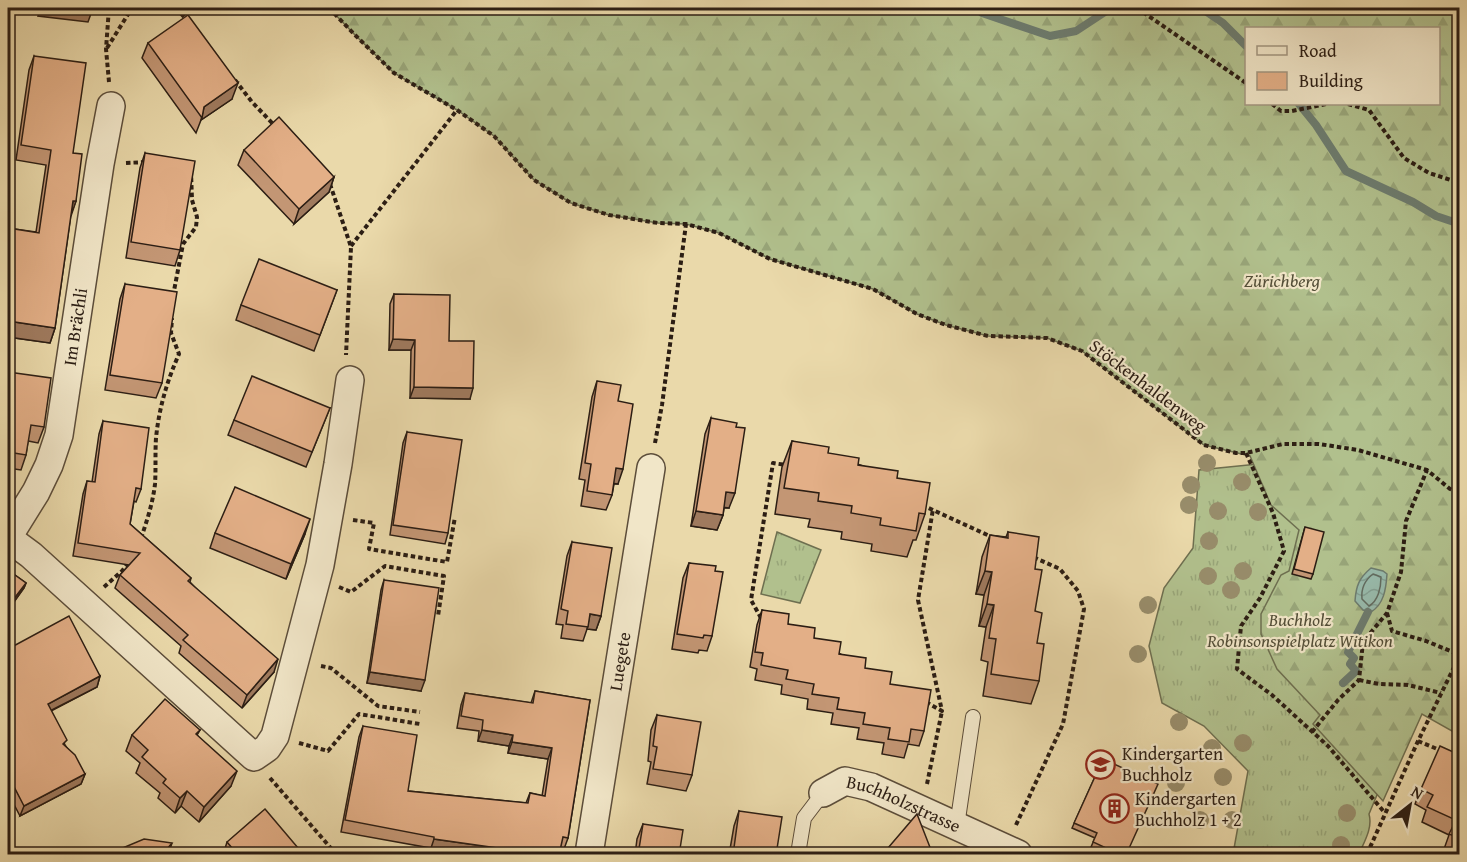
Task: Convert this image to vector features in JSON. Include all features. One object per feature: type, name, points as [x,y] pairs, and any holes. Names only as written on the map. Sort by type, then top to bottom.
[{"type":"street","name":"Im Brächli","points":[[111,106],[100,164],[59,435],[49,465],[36,492],[8,538],[31,555],[85,603],[254,757]]},
{"type":"street","points":[[254,757],[267,748],[275,736],[320,566],[350,380]]},
{"type":"street","name":"Luegete","points":[[589,855],[651,468]]},
{"type":"street","name":"Buchholzstrasse","points":[[822,792],[845,781],[871,787],[1012,851]]},
{"type":"lane","points":[[957,826],[973,717]]},
{"type":"lane","points":[[798,855],[804,818],[822,792]]},
{"type":"path","points":[[109,8],[106,49],[111,106]]},
{"type":"path","points":[[106,49],[132,8]]},
{"type":"path","points":[[177,8],[192,27]]},
{"type":"path","name":"Stöckenhaldenweg","points":[[329,8],[394,73],[457,110],[494,136],[534,180],[571,203],[609,215],[658,223],[686,224],[719,232],[770,259],[873,289],[917,314],[946,325],[988,336],[1047,338],[1082,351],[1204,445],[1236,453],[1246,453],[1283,444],[1319,444],[1358,450],[1427,470],[1450,489],[1460,493]]},
{"type":"path","points":[[1137,8],[1245,82]]},
{"type":"path","points":[[230,74],[276,127]]},
{"type":"path","points":[[1273,105],[1281,111],[1292,111],[1317,105]]},
{"type":"path","points":[[1352,105],[1369,110],[1404,158],[1429,173],[1460,183]]},
{"type":"path","points":[[351,247],[457,110]]},
{"type":"path","points":[[100,164],[148,162]]},
{"type":"path","points":[[173,305],[183,244],[196,227],[197,217],[192,200],[191,169],[185,166]]},
{"type":"path","points":[[323,176],[331,185],[351,247],[346,356],[350,380]]},
{"type":"path","points":[[651,468],[662,405],[686,224]]},
{"type":"path","points":[[138,545],[155,486],[156,438],[161,404],[168,379],[179,354],[171,333],[172,314]]},
{"type":"path","points":[[1246,453],[1273,513],[1284,551],[1260,598],[1241,626],[1237,669],[1272,695],[1328,746],[1385,813]]},
{"type":"path","points":[[763,622],[751,600],[773,463],[793,466]]},
{"type":"path","points":[[1312,732],[1338,700],[1359,680],[1363,642],[1386,613],[1401,572],[1406,521],[1427,470]]},
{"type":"path","points":[[918,504],[996,539]]},
{"type":"path","points":[[922,810],[942,711],[918,600],[933,509]]},
{"type":"path","points":[[328,527],[345,530],[349,519],[374,523],[369,549],[447,562],[455,517]]},
{"type":"path","points":[[85,603],[122,571],[135,554]]},
{"type":"path","points":[[1012,851],[1063,724],[1084,609],[1078,591],[1060,569],[1028,554]]},
{"type":"path","points":[[320,566],[338,569],[334,585],[351,592],[385,566],[444,576],[438,616]]},
{"type":"path","points":[[1367,855],[1418,741],[1460,655],[1426,641],[1392,631],[1386,613]]},
{"type":"path","points":[[292,674],[311,678],[315,664],[331,668],[378,706],[420,712]]},
{"type":"path","points":[[1359,680],[1380,684],[1408,685],[1441,693]]},
{"type":"path","points":[[922,700],[942,711]]},
{"type":"path","points":[[275,736],[328,751],[359,714],[420,724]]},
{"type":"path","points":[[1418,741],[1449,753]]},
{"type":"path","points":[[254,757],[275,786],[336,855]]},
{"type":"green space","name":"Zürichberg","points":[[329,8],[1459,8],[1459,735],[1422,714],[1383,801],[1313,724],[1320,715],[1277,669],[1261,634],[1261,614],[1281,575],[1289,571],[1299,530],[1271,505],[1250,456],[1204,445],[1082,351],[1047,338],[988,336],[946,325],[917,314],[873,289],[770,259],[719,233],[686,224],[658,223],[609,215],[571,203],[534,180],[494,136],[457,110],[394,73]]},
{"type":"green space","name":"Buchholz Robinsonspielplatz Witikon","points":[[1268,463],[1422,688],[1369,814],[1369,830],[1359,854],[1233,854],[1248,771],[1204,726],[1162,703],[1149,646],[1164,588],[1193,548],[1199,470]]},
{"type":"green space","points":[[777,532],[821,550],[800,603],[761,594]]},
{"type":"water","points":[[1371,568],[1387,574],[1382,600],[1371,612],[1363,610],[1355,601],[1359,583]]},
{"type":"building","points":[[188,15],[238,83],[204,107],[202,118],[148,43]]},
{"type":"building","points":[[34,56],[86,63],[73,153],[82,154],[55,328],[8,321],[8,228],[39,233],[51,150],[21,145]]},
{"type":"building","points":[[279,117],[334,177],[299,209],[244,150]]},
{"type":"building","points":[[145,153],[195,161],[180,250],[131,242]]},
{"type":"building","points":[[259,259],[337,290],[320,335],[241,305]]},
{"type":"building","points":[[125,284],[177,292],[162,383],[110,375]]},
{"type":"building","points":[[394,294],[450,295],[449,341],[474,341],[473,388],[414,387],[415,340],[393,339]]},
{"type":"building","points":[[8,372],[51,378],[44,427],[31,425],[26,455],[8,452]]},
{"type":"building","points":[[252,376],[330,408],[312,452],[234,420]]},
{"type":"building","points":[[597,381],[621,385],[618,401],[633,404],[623,469],[616,468],[612,495],[587,491],[591,464],[585,463]]},
{"type":"building","points":[[711,418],[737,423],[736,427],[745,428],[735,493],[726,492],[723,515],[696,511]]},
{"type":"building","points":[[103,421],[149,428],[141,489],[136,488],[130,524],[191,578],[188,581],[278,659],[247,695],[183,640],[188,635],[120,575],[140,553],[78,543],[87,481],[95,482]]},
{"type":"building","points":[[407,432],[462,440],[448,533],[393,525]]},
{"type":"building","points":[[792,441],[829,447],[828,453],[859,458],[858,465],[898,471],[897,478],[930,483],[925,514],[919,513],[916,531],[880,525],[881,518],[851,513],[852,506],[818,501],[819,493],[784,488]]},
{"type":"building","points":[[235,487],[310,519],[291,564],[215,533]]},
{"type":"building","points":[[1305,527],[1324,532],[1313,574],[1294,569]]},
{"type":"building","points":[[1008,532],[1039,537],[1035,569],[1042,570],[1035,611],[1042,613],[1037,643],[1044,644],[1039,681],[991,674],[996,639],[989,638],[994,605],[987,604],[992,572],[985,571],[990,535],[1008,538]]},
{"type":"building","points":[[572,542],[612,548],[601,616],[590,614],[588,627],[566,624],[568,611],[561,609]]},
{"type":"building","points":[[689,563],[716,566],[715,571],[723,572],[712,636],[704,635],[703,638],[677,634]]},
{"type":"building","points":[[8,570],[26,583],[13,600],[8,596]]},
{"type":"building","points":[[384,580],[439,588],[425,680],[370,672]]},
{"type":"building","points":[[762,610],[789,614],[788,624],[815,628],[814,638],[841,642],[839,654],[866,658],[865,668],[892,672],[890,684],[931,690],[924,731],[911,729],[909,742],[888,739],[890,728],[863,724],[865,713],[837,709],[839,698],[812,694],[814,684],[786,679],[788,670],[761,665],[763,653],[755,652]]},
{"type":"building","points":[[69,616],[100,676],[48,704],[67,740],[63,744],[75,755],[85,774],[24,806],[8,775],[8,649]]},
{"type":"building","points":[[535,691],[590,700],[568,838],[563,837],[559,855],[527,855],[519,851],[434,839],[434,837],[345,820],[363,726],[417,735],[408,791],[528,803],[530,793],[545,796],[552,748],[512,742],[513,735],[482,730],[483,720],[461,716],[465,693],[533,703]]},
{"type":"building","points":[[165,699],[200,730],[196,734],[237,771],[204,807],[187,791],[180,798],[163,783],[166,779],[142,757],[148,750],[132,735]]},
{"type":"building","points":[[657,715],[701,722],[692,775],[653,769],[657,747],[653,746]]},
{"type":"building","points":[[1440,746],[1460,755],[1460,838],[1449,834],[1456,820],[1427,807],[1433,795],[1421,789]]},
{"type":"building","name":"Kindergarten Buchholz 1 + 2","points":[[1103,759],[1158,784],[1126,855],[1121,855],[1093,842],[1097,833],[1074,823]]},
{"type":"building","points":[[265,809],[304,855],[238,855],[227,842]]},
{"type":"building","points":[[739,811],[782,817],[776,855],[733,855]]},
{"type":"building","points":[[917,814],[933,855],[882,855]]},
{"type":"building","points":[[643,824],[683,830],[679,855],[638,855]]},
{"type":"building","points":[[144,839],[172,843],[162,855],[106,855]]},
{"type":"waterway","points":[[978,8],[982,13],[1050,36],[1076,31],[1111,8]]},
{"type":"waterway","points":[[1201,8],[1223,23],[1245,45]]},
{"type":"waterway","points":[[1300,105],[1346,171],[1413,202],[1436,216],[1460,224]]},
{"type":"waterway","points":[[1343,683],[1356,671],[1350,664],[1354,658],[1348,652],[1368,612]]},
{"type":"place","name":"Kindergarten Buchholz","points":[[1101,764]]},
{"type":"place","name":"Kindergarten Buchholz 1 + 2","points":[[1114,809]]}]
